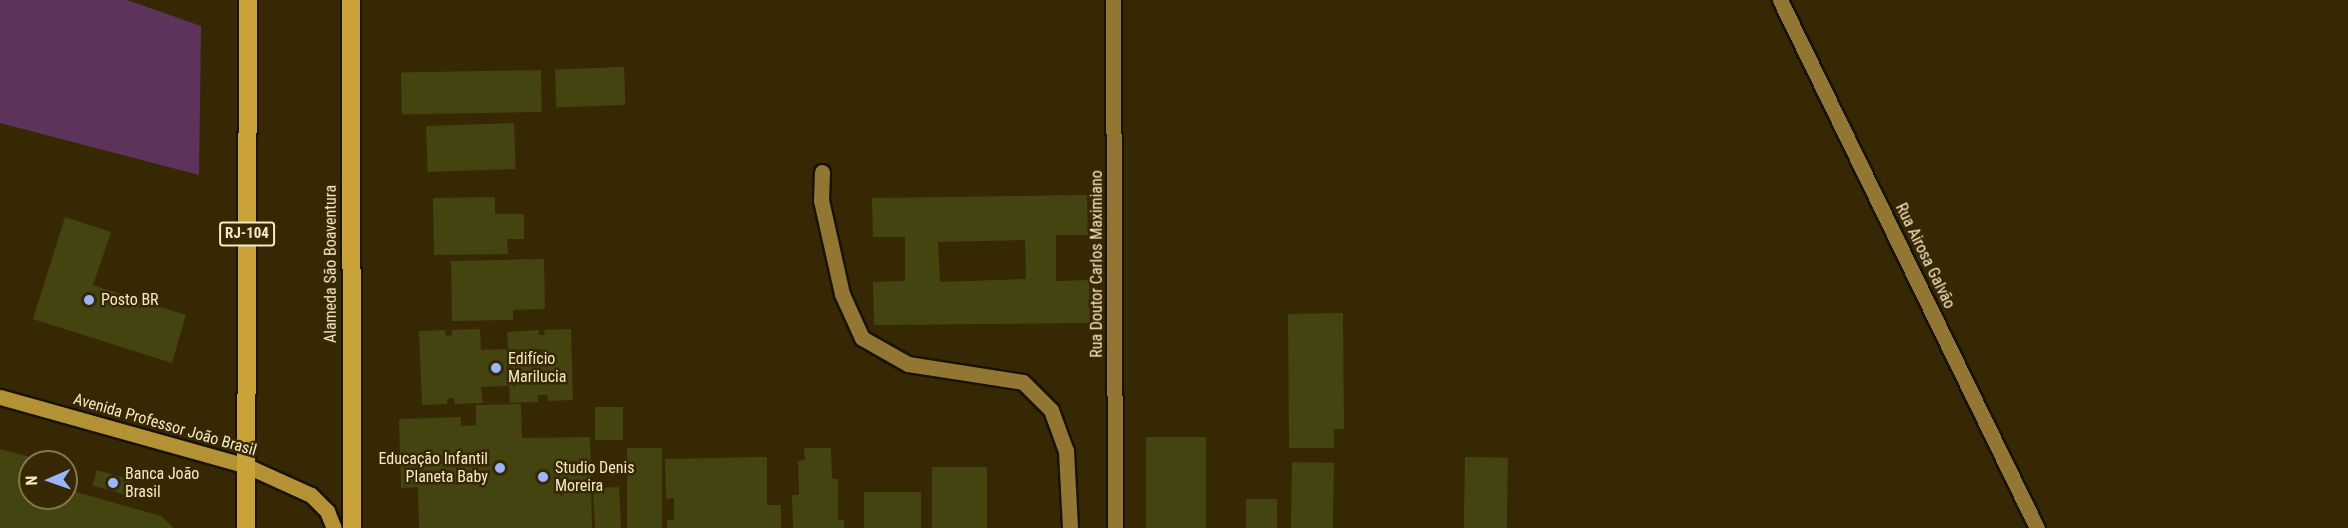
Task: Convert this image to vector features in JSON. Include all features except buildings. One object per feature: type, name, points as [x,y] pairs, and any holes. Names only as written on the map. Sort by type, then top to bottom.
[{"type":"highway","name":"Alameda São Boaventura","points":[[351,0],[352,528]]},
{"type":"highway","name":"RJ-104","points":[[245,1],[246,528]]},
{"type":"main road","name":"Avenida Professor João Brasil","points":[[0,397],[247,466],[311,495],[327,511],[334,528]]},
{"type":"street","name":"Rua Doutor Carlos Maximiano","points":[[1113,0],[1115,528]]},
{"type":"street","name":"Rua Airosa Galvão","points":[[1780,0],[2037,528]]},
{"type":"street","points":[[822,172],[821,200],[842,294],[862,338],[908,364],[1023,382],[1051,410],[1066,451],[1070,528]]},
{"type":"shaded area","points":[[0,0],[127,0],[201,26],[199,175],[0,123]]},
{"type":"place","name":"Posto BR","points":[[89,300]]},
{"type":"place","name":"Edifício Marilucia","points":[[496,368]]},
{"type":"place","name":"Educação Infantil Planeta Baby","points":[[500,468]]},
{"type":"place","name":"Studio Denis Moreira","points":[[543,477]]},
{"type":"place","name":"Banca João Brasil","points":[[113,483]]}]
